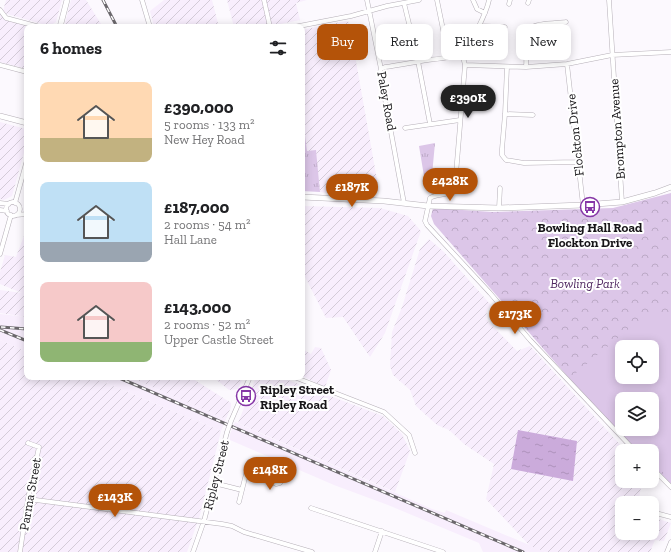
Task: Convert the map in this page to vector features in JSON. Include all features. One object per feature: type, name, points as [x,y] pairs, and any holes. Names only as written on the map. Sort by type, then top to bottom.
[{"type":"street","points":[[61,24],[67,0]]},
{"type":"street","points":[[142,0],[149,24]]},
{"type":"street","points":[[264,0],[269,24]]},
{"type":"street","name":"Paley Road","points":[[367,0],[381,69],[380,72],[404,203]]},
{"type":"street","points":[[305,25],[419,0]]},
{"type":"street","points":[[438,0],[442,24]]},
{"type":"street","points":[[473,0],[477,9],[485,13]]},
{"type":"street","points":[[480,24],[489,0]]},
{"type":"street","name":"Brompton Avenue","points":[[609,0],[622,202]]},
{"type":"street","points":[[404,3],[418,61],[430,124]]},
{"type":"street","points":[[0,10],[6,18],[29,24]]},
{"type":"street","points":[[526,67],[527,38],[528,32],[532,27],[537,25],[566,22]]},
{"type":"street","points":[[465,65],[526,67],[567,64],[612,56],[671,52]]},
{"type":"street","points":[[381,69],[418,61],[441,58]]},
{"type":"street","points":[[464,60],[465,65],[455,186],[453,191],[450,193],[430,198],[426,221],[427,225],[490,293],[530,340],[629,444]]},
{"type":"street","name":"Flockton Drive","points":[[567,64],[583,205]]},
{"type":"street","points":[[0,65],[24,71]]},
{"type":"street","points":[[507,67],[502,155],[506,160],[524,163],[577,162]]},
{"type":"street","points":[[505,114],[533,115]]},
{"type":"street","points":[[0,116],[24,122]]},
{"type":"street","points":[[405,128],[460,120]]},
{"type":"street","points":[[15,203],[24,171]]},
{"type":"street","points":[[305,197],[404,203],[428,206],[499,208],[622,202],[671,187]]},
{"type":"street","points":[[499,208],[500,188]]},
{"type":"street","points":[[0,203],[15,203]]},
{"type":"street","points":[[15,203],[24,211]]},
{"type":"street","points":[[7,211],[9,204]]},
{"type":"street","points":[[16,215],[20,208]]},
{"type":"street","points":[[0,210],[7,211],[11,215],[24,214]]},
{"type":"street","points":[[0,254],[11,215]]},
{"type":"street","name":"Ripley Street","points":[[193,552],[204,521],[227,432],[249,380]]},
{"type":"street","points":[[302,380],[384,412],[409,435],[415,453]]},
{"type":"street","name":"Parma Street","points":[[20,552],[28,499],[39,447],[28,443]]},
{"type":"street","points":[[239,502],[249,462]]},
{"type":"street","points":[[246,474],[261,477],[276,484],[280,484],[284,476]]},
{"type":"street","points":[[659,475],[671,487]]},
{"type":"street","points":[[214,484],[242,490]]},
{"type":"street","points":[[28,499],[204,521],[232,526],[244,532],[312,552]]},
{"type":"street","points":[[311,508],[443,552]]},
{"type":"street","points":[[659,514],[671,517]]},
{"type":"street","points":[[375,552],[382,531]]},
{"type":"street","points":[[667,552],[671,542]]},
{"type":"shaded area","points":[[6,0],[62,0],[56,22],[52,24],[42,24],[7,14],[3,11]]},
{"type":"shaded area","points":[[71,0],[86,0],[101,24],[65,24]]},
{"type":"shaded area","points":[[164,0],[212,0],[218,24],[153,24],[150,11]]},
{"type":"shaded area","points":[[227,0],[307,0],[296,3],[300,20],[280,24],[233,24]]},
{"type":"shaded area","points":[[0,13],[5,20],[24,25],[24,68],[0,62]]},
{"type":"shaded area","points":[[346,21],[349,22],[349,24],[331,24]]},
{"type":"shaded area","points":[[317,27],[317,60],[356,60],[379,191],[351,196],[320,192],[316,151],[307,151],[305,135],[305,29]]},
{"type":"shaded area","points":[[0,122],[24,128],[24,153],[12,196],[4,200],[0,199]]},
{"type":"shaded area","points":[[305,206],[380,208],[408,216],[421,231],[385,333],[370,357],[343,317],[326,318],[305,277]]},
{"type":"shaded area","points":[[24,236],[24,317],[0,313],[0,290],[22,293],[0,284],[0,272],[5,255],[16,257]]},
{"type":"shaded area","points":[[429,239],[444,252],[491,305],[487,310],[486,319],[517,351],[530,346],[620,444],[615,444],[615,488],[641,488],[639,496],[615,496],[615,540],[655,540],[650,552],[546,552],[530,546],[486,499],[494,464],[464,444],[449,430],[437,425],[416,406],[410,390],[393,375],[390,366],[392,332],[402,307],[420,249]]},
{"type":"shaded area","points":[[0,314],[24,317],[24,351],[0,340]]},
{"type":"shaded area","points":[[0,340],[24,351],[24,380],[98,380],[221,431],[200,515],[187,552],[0,552]]},
{"type":"shaded area","points":[[315,347],[321,348],[331,370],[325,387],[305,377],[305,351],[311,354]]},
{"type":"shaded area","points":[[98,380],[136,380],[226,419],[221,431]]},
{"type":"shaded area","points":[[136,380],[195,380],[231,403],[226,419]]},
{"type":"shaded area","points":[[217,380],[242,380],[238,389],[229,390]]},
{"type":"shaded area","points":[[255,380],[288,380],[383,416],[402,434],[410,451],[395,492],[238,423]]},
{"type":"shaded area","points":[[235,422],[432,509],[445,513],[446,510],[546,552],[483,552],[479,543],[388,505],[334,485],[230,440],[230,434]]},
{"type":"shaded area","points":[[659,519],[671,523],[664,541],[655,540],[659,540]]},
{"type":"green space","points":[[305,135],[307,151],[316,150],[320,192],[305,191]]},
{"type":"green space","points":[[435,143],[432,175],[424,176],[419,146]]},
{"type":"green space","name":"Bowling Park","points":[[671,193],[671,487],[659,475],[659,444],[628,444],[621,436],[659,436],[659,392],[615,392],[615,430],[434,224],[431,216],[433,208],[492,212],[613,208]]},
{"type":"green space","points":[[655,307],[671,325],[671,480],[659,469],[659,444],[633,444],[624,436],[659,436],[659,392],[615,392],[615,427],[571,377],[615,340],[615,384],[659,384],[659,340],[615,340]]},
{"type":"water","points":[[518,430],[577,441],[573,481],[511,469]]},
{"type":"railway","points":[[103,0],[115,24]]},
{"type":"railway","points":[[1,327],[24,329]]},
{"type":"railway","points":[[0,330],[24,340]]},
{"type":"railway","points":[[124,380],[523,552]]},
{"type":"place","name":"Bowling Hall Road Flockton Drive","points":[[590,207]]},
{"type":"place","name":"Ripley Street Ripley Road","points":[[246,396]]}]
